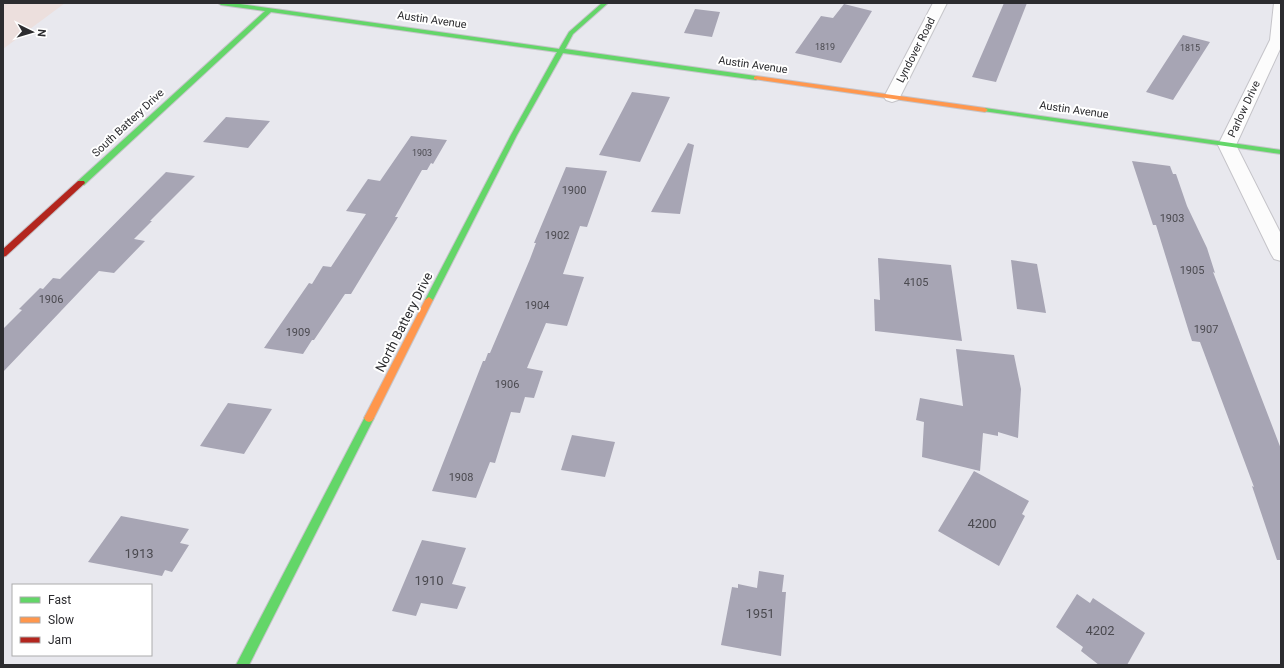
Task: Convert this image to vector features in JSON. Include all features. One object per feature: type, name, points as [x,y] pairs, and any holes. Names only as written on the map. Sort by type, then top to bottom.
[{"type":"street","name":"Austin Avenue","points":[[221,3],[1281,152]]},
{"type":"street","name":"North Battery Drive","points":[[242,665],[514,135],[571,33],[605,3]]},
{"type":"street","name":"Lyndover Road","points":[[892,97],[940,3]]},
{"type":"street","name":"Parlow Drive","points":[[1281,3],[1277,40],[1227,145],[1281,254]]},
{"type":"street","name":"South Battery Drive","points":[[3,254],[269,10]]},
{"type":"shaded area","points":[[3,3],[65,3],[3,49]]},
{"type":"building","points":[[1004,3],[1027,3],[996,82],[972,77]]},
{"type":"building","points":[[844,4],[872,11],[841,63],[795,53],[821,16],[833,18]]},
{"type":"building","points":[[695,9],[720,12],[712,37],[684,33]]},
{"type":"building","points":[[1183,35],[1210,42],[1173,100],[1146,92]]},
{"type":"building","points":[[632,92],[670,97],[640,162],[599,155]]},
{"type":"building","points":[[226,117],[270,121],[248,148],[203,142]]},
{"type":"building","points":[[411,136],[447,140],[433,164],[431,163],[427,170],[422,170],[395,217],[398,217],[351,294],[345,294],[303,354],[264,348],[309,283],[312,284],[323,266],[331,267],[366,214],[346,211],[368,179],[380,181]]},
{"type":"building","points":[[688,143],[694,145],[680,214],[651,212]]},
{"type":"building","points":[[1132,161],[1170,166],[1173,174],[1176,174],[1187,206],[1207,248],[1215,273],[1213,272],[1281,449],[1281,560],[1277,560],[1252,486],[1254,487],[1200,342],[1192,341],[1156,225],[1153,225]]},
{"type":"building","points":[[566,167],[607,171],[587,227],[580,226],[563,274],[584,277],[567,326],[546,323],[527,368],[543,371],[534,398],[525,397],[520,413],[511,412],[495,463],[490,462],[476,498],[432,491],[483,361],[485,361],[488,353],[490,353],[530,259],[536,243],[534,243]]},
{"type":"building","points":[[166,172],[195,176],[134,239],[145,241],[114,273],[99,271],[3,372],[3,329],[22,310],[19,309],[40,288],[43,289],[53,278],[60,279]]},
{"type":"building","points":[[878,258],[951,265],[962,341],[875,331],[874,299],[880,300]]},
{"type":"building","points":[[1011,260],[1037,264],[1046,313],[1017,309]]},
{"type":"building","points":[[956,349],[1014,355],[1021,389],[1018,438],[998,432],[998,436],[983,433],[980,471],[922,457],[924,422],[916,420],[920,398],[963,406]]},
{"type":"building","points":[[228,403],[272,409],[244,454],[200,446]]},
{"type":"building","points":[[572,435],[615,442],[605,477],[561,470]]},
{"type":"building","points":[[974,471],[1029,501],[1022,514],[1025,516],[999,566],[938,531]]},
{"type":"building","points":[[121,516],[189,529],[180,543],[189,545],[172,572],[165,570],[162,576],[88,562]]},
{"type":"building","points":[[422,540],[466,548],[452,584],[466,587],[457,609],[421,603],[416,616],[392,611]]},
{"type":"building","points":[[759,571],[784,575],[782,592],[786,592],[781,656],[721,645],[732,587],[738,588],[738,584],[757,588]]},
{"type":"building","points":[[1077,594],[1090,603],[1093,598],[1145,633],[1127,665],[1099,665],[1081,651],[1083,647],[1056,627]]},
{"type":"traffic: fast","points":[[221,3],[756,78]]},
{"type":"traffic: fast","points":[[429,300],[514,135],[571,33],[605,3]]},
{"type":"traffic: fast","points":[[81,183],[269,10]]},
{"type":"traffic: fast","points":[[985,110],[1281,152]]},
{"type":"traffic: fast","points":[[242,665],[369,418]]},
{"type":"traffic: slow","points":[[756,78],[985,110]]},
{"type":"traffic: slow","points":[[369,418],[429,300]]},
{"type":"traffic: jam","points":[[3,254],[81,183]]}]
